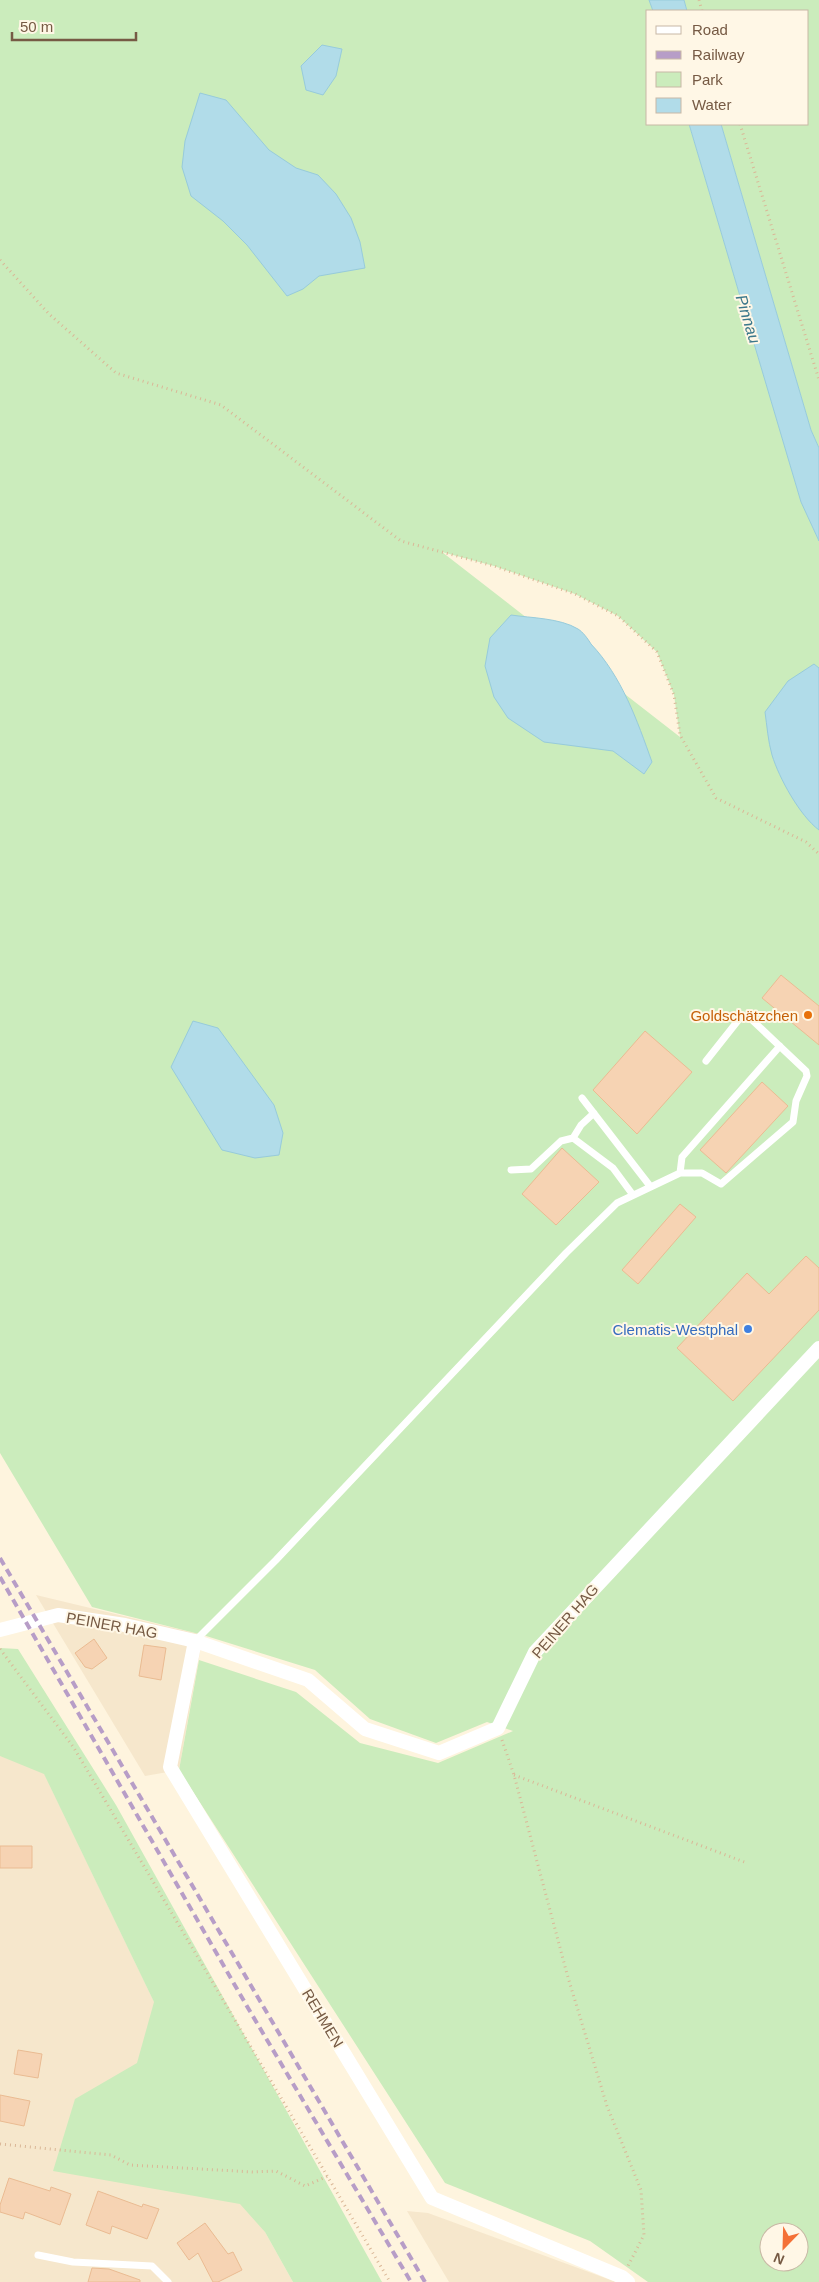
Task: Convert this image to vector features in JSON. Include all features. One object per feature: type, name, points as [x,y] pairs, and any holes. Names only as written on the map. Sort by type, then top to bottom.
[{"type":"street","name":"PEINER HAG","points":[[0,1630],[58,1615],[125,1625],[195,1641],[308,1680],[365,1729],[439,1752],[498,1728],[535,1652],[819,1348]]},
{"type":"street","name":"REHMEN","points":[[195,1641],[170,1767],[432,2198],[625,2279]]},
{"type":"lane","points":[[195,1641],[276,1560],[566,1253],[617,1203],[680,1173],[702,1173],[720,1184],[793,1122],[796,1101],[807,1076],[806,1071],[751,1019],[740,1018],[706,1061]]},
{"type":"lane","points":[[680,1173],[682,1157],[780,1046]]},
{"type":"lane","points":[[582,1098],[650,1186]]},
{"type":"lane","points":[[511,1170],[531,1169],[561,1141],[573,1138],[581,1125],[594,1113]]},
{"type":"lane","points":[[573,1138],[613,1168],[633,1195]]},
{"type":"lane","points":[[38,2255],[73,2262],[152,2266],[168,2282]]},
{"type":"path","points":[[740,125],[819,380]]},
{"type":"path","points":[[0,260],[50,314],[116,373],[222,405],[401,541],[494,566],[575,594],[618,616],[658,652],[674,695],[680,735],[716,798],[806,842],[819,854]]},
{"type":"path","points":[[0,1649],[74,1748],[390,2282]]},
{"type":"path","points":[[498,1728],[514,1775],[567,1974],[607,2106],[641,2190],[644,2235],[625,2279]]},
{"type":"path","points":[[514,1775],[747,1864]]},
{"type":"path","points":[[0,2144],[111,2155],[130,2165],[276,2171],[305,2186],[328,2176]]},
{"type":"shaded area","points":[[36,1595],[203,1635],[179,1770],[145,1776]]},
{"type":"shaded area","points":[[0,1682],[265,2232],[293,2282],[0,2282]]},
{"type":"shaded area","points":[[407,2211],[428,2213],[616,2282],[449,2282]]},
{"type":"green space","points":[[0,0],[649,0],[653,10],[646,10],[646,125],[689,125],[801,501],[819,541],[819,2282],[648,2282],[590,2241],[445,2183],[179,1770],[199,1660],[296,1692],[360,1743],[438,1763],[513,1731],[487,1722],[436,1743],[370,1719],[315,1670],[203,1635],[92,1607],[0,1453]],"holes":[[[442,552],[494,566],[575,594],[618,616],[657,652],[674,695],[680,737]]]},
{"type":"green space","points":[[684,0],[819,0],[819,448],[811,430],[721,125],[809,125],[809,10],[687,10]]},
{"type":"green space","points":[[0,1648],[18,1649],[116,1805],[382,2282],[293,2282],[265,2232],[240,2204],[53,2171],[75,2099],[137,2063],[154,2002],[44,1774],[0,1756]]},
{"type":"water","points":[[649,0],[684,0],[687,10],[653,10]]},
{"type":"water","points":[[322,45],[342,49],[336,76],[323,95],[306,90],[301,66]]},
{"type":"water","points":[[200,93],[226,100],[269,150],[296,168],[318,175],[336,194],[351,218],[360,242],[365,268],[319,276],[303,289],[287,296],[247,245],[223,221],[191,196],[182,167],[185,141]]},
{"type":"water","name":"Pinnau","points":[[689,125],[721,125],[811,430],[819,448],[819,541],[801,502]]},
{"type":"water","points":[[511,615],[563,623],[571,625],[582,632],[612,670],[628,700],[652,762],[644,774],[613,751],[544,742],[508,718],[494,697],[485,666],[490,638]]},
{"type":"water","points":[[814,664],[819,668],[819,830],[805,816],[791,796],[775,764],[765,712],[788,681]]},
{"type":"water","points":[[193,1021],[218,1028],[274,1105],[283,1133],[279,1155],[255,1158],[222,1150],[171,1067]]},
{"type":"building","points":[[781,975],[819,1006],[819,1045],[762,998]]},
{"type":"building","points":[[645,1031],[692,1072],[637,1134],[593,1090]]},
{"type":"building","points":[[762,1082],[788,1106],[726,1173],[700,1150]]},
{"type":"building","points":[[562,1148],[599,1182],[556,1225],[522,1194]]},
{"type":"building","points":[[680,1204],[696,1217],[638,1284],[622,1270]]},
{"type":"building","name":"Clematis-Westphal","points":[[806,1256],[819,1268],[819,1310],[733,1401],[677,1348],[747,1273],[769,1294]]},
{"type":"building","points":[[94,1639],[107,1658],[92,1669],[85,1667],[75,1653]]},
{"type":"building","points":[[144,1645],[166,1648],[161,1680],[139,1676]]},
{"type":"building","points":[[0,1846],[32,1846],[32,1868],[0,1868]]},
{"type":"building","points":[[18,2050],[42,2054],[38,2078],[14,2074]]},
{"type":"building","points":[[0,2095],[30,2101],[24,2126],[0,2121]]},
{"type":"building","points":[[9,2178],[50,2191],[51,2187],[71,2194],[60,2225],[25,2212],[23,2219],[0,2212],[0,2205]]},
{"type":"building","points":[[98,2191],[142,2207],[143,2204],[159,2209],[147,2239],[112,2226],[110,2234],[86,2225]]},
{"type":"building","points":[[205,2223],[228,2254],[233,2252],[242,2270],[218,2282],[213,2282],[198,2253],[189,2260],[177,2243]]},
{"type":"building","points":[[92,2268],[109,2269],[140,2280],[140,2282],[88,2282]]},
{"type":"railway","points":[[0,1558],[425,2282]]},
{"type":"railway","points":[[0,1577],[248,2008],[411,2282]]},
{"type":"place","name":"Goldschätzchen","points":[[808,1015]]},
{"type":"place","name":"Clematis-Westphal","points":[[748,1329]]}]
